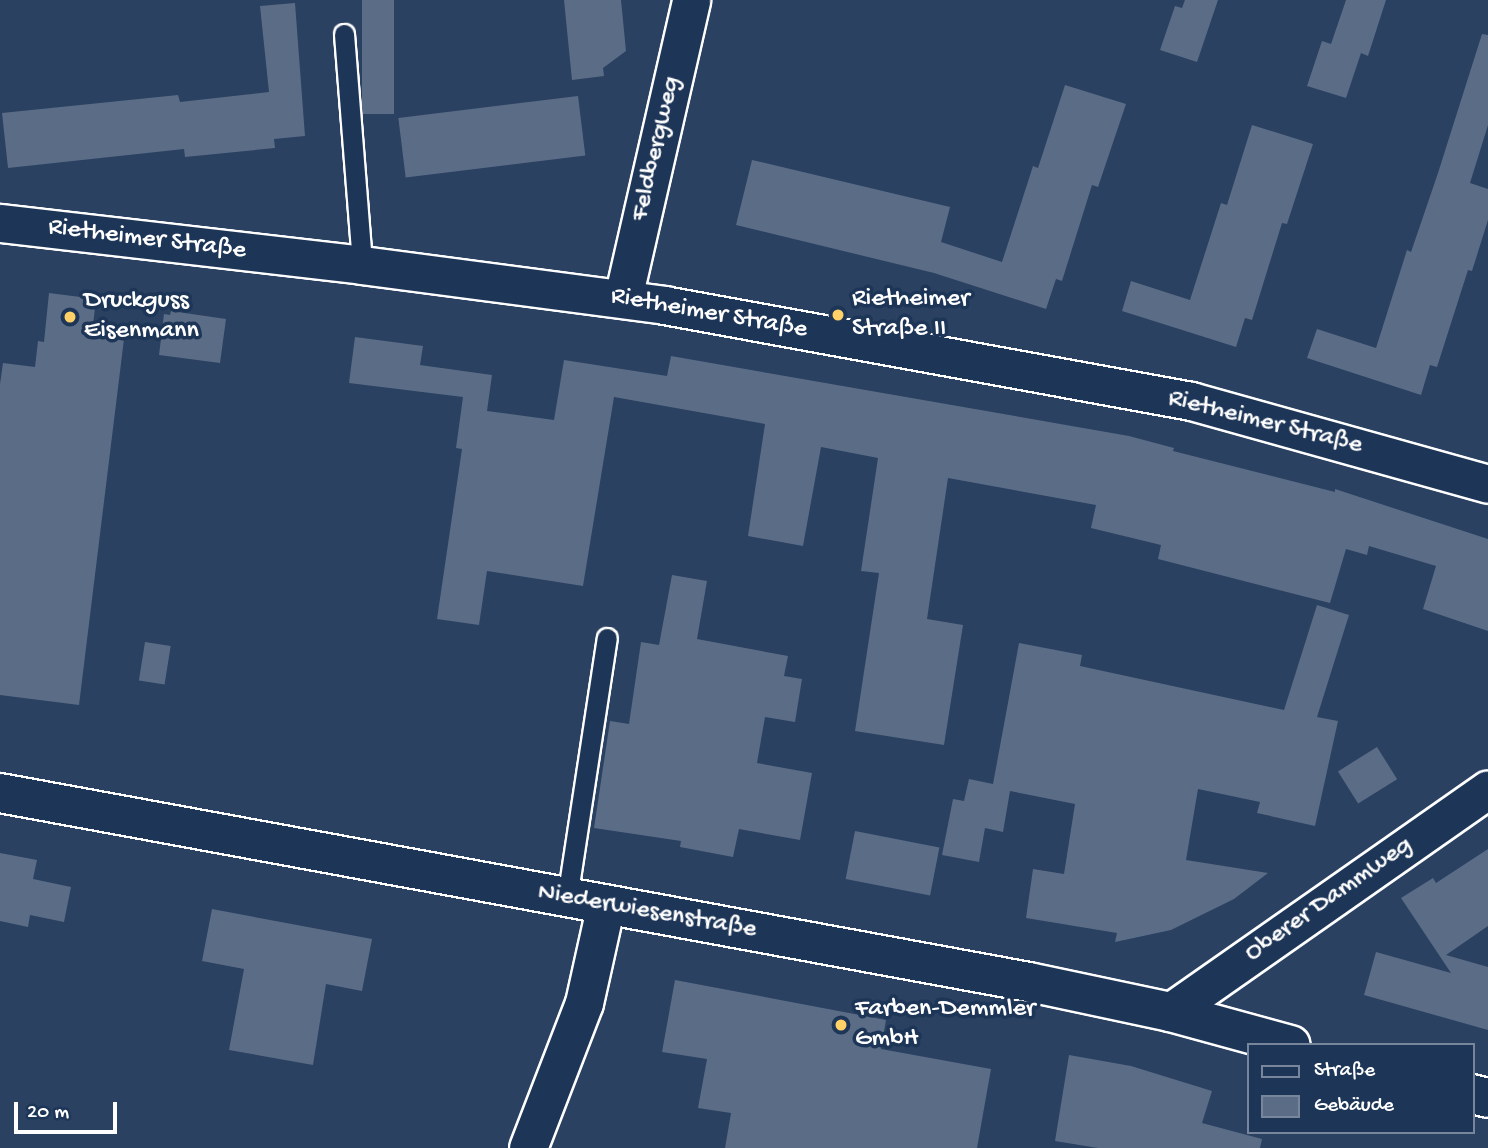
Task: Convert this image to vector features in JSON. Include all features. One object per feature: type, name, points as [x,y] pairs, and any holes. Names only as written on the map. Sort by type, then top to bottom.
[{"type":"street","name":"Feldbergweg","points":[[623,298],[691,0]]},
{"type":"street","name":"Rietheimer Straße","points":[[0,223],[623,298],[1191,401],[1488,484]]},
{"type":"street","name":"Oberer Dammweg","points":[[1170,1012],[1488,789]]},
{"type":"street","name":"Niederwiesenstraße","points":[[0,793],[1029,982],[1170,1012],[1284,1043]]},
{"type":"street","points":[[528,1148],[584,1003],[606,904]]},
{"type":"lane","points":[[344,34],[362,265]]},
{"type":"lane","points":[[566,898],[607,638]]},
{"type":"building","points":[[362,0],[394,0],[394,114],[362,114]]},
{"type":"building","points":[[564,0],[621,0],[626,51],[603,68],[604,76],[572,80]]},
{"type":"building","points":[[1185,0],[1218,0],[1197,62],[1160,50],[1175,6],[1182,8]]},
{"type":"building","points":[[1346,0],[1386,0],[1368,56],[1361,53],[1346,98],[1307,86],[1322,41],[1331,44]]},
{"type":"building","points":[[295,3],[305,136],[274,139],[275,148],[185,157],[184,149],[8,168],[2,113],[178,95],[180,102],[269,92],[260,6]]},
{"type":"building","points":[[1482,34],[1488,35],[1488,125],[1470,183],[1488,189],[1488,220],[1472,271],[1468,270],[1437,367],[1430,365],[1421,395],[1307,358],[1317,329],[1376,348],[1407,250],[1411,252],[1438,173]]},
{"type":"building","points":[[1065,85],[1126,104],[1098,187],[1092,185],[1062,281],[1056,279],[1046,309],[934,273],[736,225],[752,160],[950,207],[941,242],[1002,262],[1033,166],[1038,168]]},
{"type":"building","points":[[578,96],[585,156],[406,178],[398,118]]},
{"type":"building","points":[[1252,125],[1313,144],[1287,224],[1282,223],[1252,320],[1245,318],[1236,347],[1122,311],[1131,281],[1190,300],[1221,203],[1227,205]]},
{"type":"building","points":[[49,293],[96,299],[92,334],[124,339],[79,705],[0,695],[0,384],[3,363],[35,367],[38,341],[44,342]]},
{"type":"building","points":[[171,311],[226,319],[220,363],[159,355],[164,314],[170,315]]},
{"type":"building","points":[[355,337],[423,346],[420,365],[492,375],[487,411],[554,420],[564,360],[667,376],[671,356],[1129,436],[1174,448],[1173,451],[1335,492],[1335,489],[1488,539],[1488,631],[1423,609],[1436,566],[1369,546],[1367,555],[1346,549],[1330,603],[1158,559],[1161,545],[1091,528],[1096,505],[948,478],[927,619],[963,625],[944,745],[855,731],[879,573],[861,571],[878,458],[821,447],[803,546],[748,536],[765,424],[614,397],[583,586],[487,571],[479,625],[437,619],[462,449],[456,448],[463,397],[349,383]]},
{"type":"building","points":[[672,575],[707,581],[697,639],[788,656],[784,676],[802,679],[795,722],[765,717],[757,763],[812,773],[800,840],[739,829],[733,857],[680,847],[681,841],[594,828],[610,721],[629,724],[641,642],[659,645]]},
{"type":"building","points":[[1317,605],[1349,615],[1317,717],[1338,721],[1315,826],[1257,813],[1260,802],[1198,789],[1186,860],[1268,873],[1234,899],[1171,930],[1115,942],[1117,933],[1026,918],[1033,869],[1064,874],[1075,804],[1010,791],[1003,832],[985,828],[979,862],[942,855],[953,799],[964,801],[969,779],[993,784],[1019,643],[1082,655],[1080,666],[1284,710]]},
{"type":"building","points":[[145,642],[171,646],[165,685],[139,681]]},
{"type":"building","points":[[1377,747],[1397,779],[1358,804],[1338,771]]},
{"type":"building","points":[[855,831],[939,847],[930,896],[846,879]]},
{"type":"building","points":[[1488,849],[1488,926],[1446,955],[1488,967],[1488,1030],[1364,995],[1376,952],[1451,973],[1401,898],[1433,878],[1436,883]]},
{"type":"building","points":[[0,853],[37,860],[33,879],[71,887],[64,922],[30,915],[28,927],[0,921]]},
{"type":"building","points":[[212,909],[372,939],[362,991],[326,984],[313,1065],[229,1050],[244,969],[202,961]]},
{"type":"building","points":[[675,980],[886,1020],[881,1049],[991,1069],[977,1148],[725,1148],[731,1113],[698,1108],[707,1059],[662,1052]]},
{"type":"building","points":[[1069,1055],[1131,1066],[1212,1091],[1202,1123],[1262,1139],[1260,1148],[1098,1148],[1055,1141]]},
{"type":"place","name":"Rietheimer Straße II","points":[[838,315]]},
{"type":"place","name":"Druckguss Eisenmann","points":[[70,317]]},
{"type":"place","name":"Farben-Demmler GmbH","points":[[841,1025]]}]
